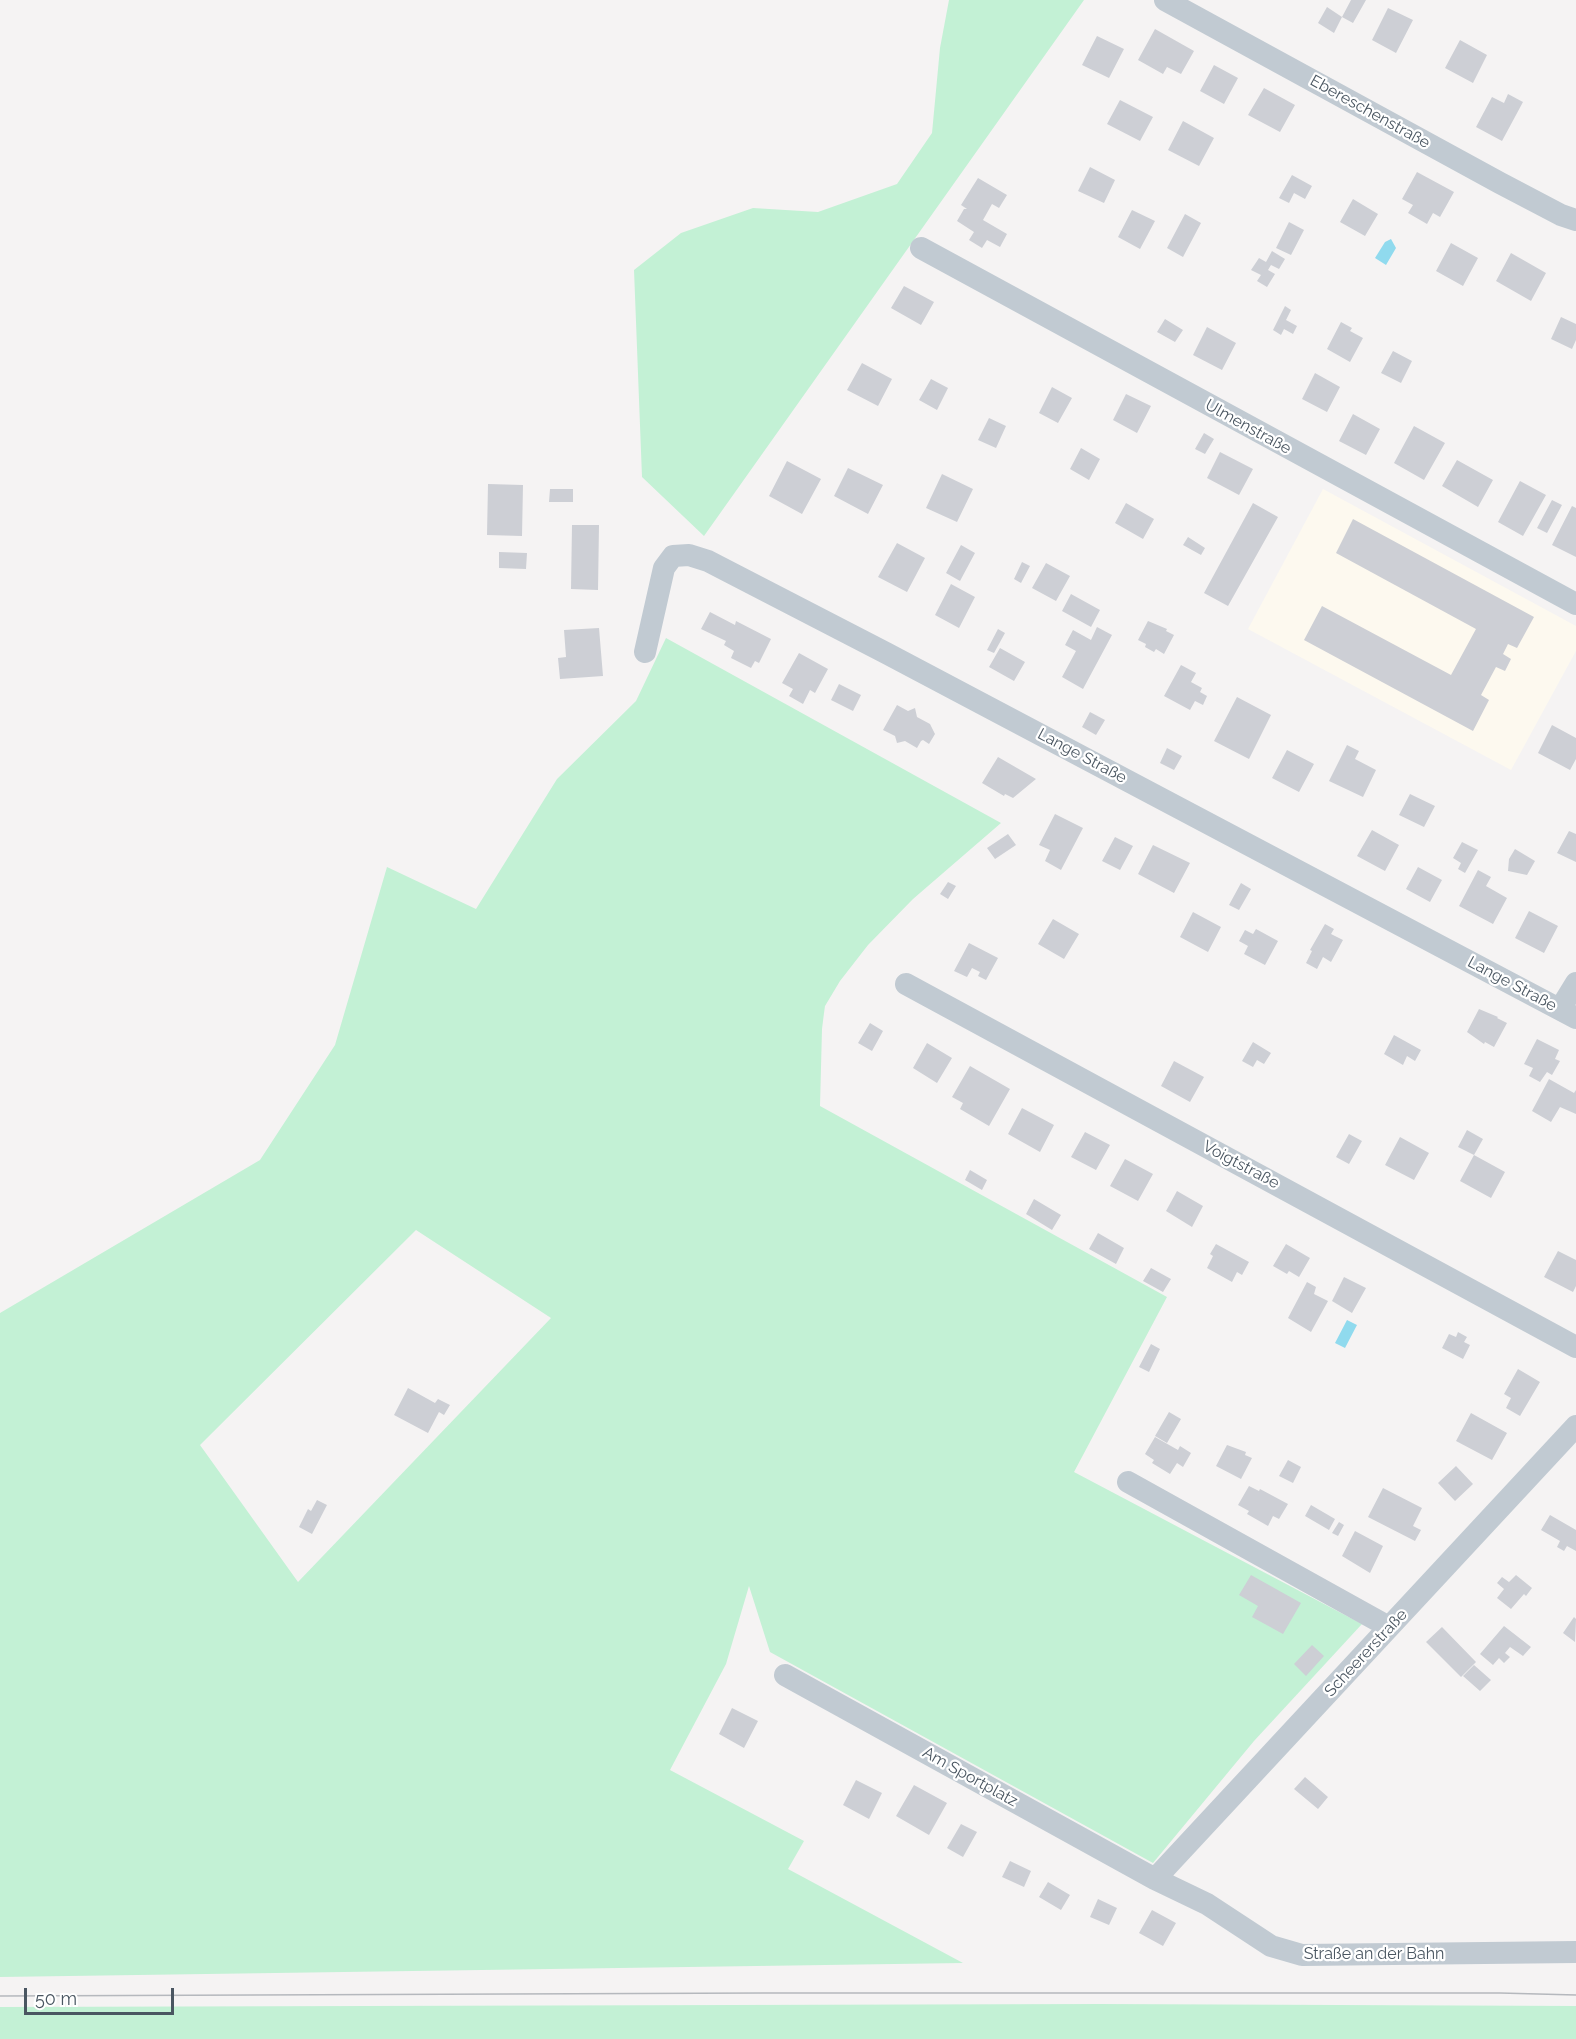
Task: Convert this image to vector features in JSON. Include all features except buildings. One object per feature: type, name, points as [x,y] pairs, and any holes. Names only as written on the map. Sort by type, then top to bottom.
[{"type":"street","name":"Ebereschenstraße","points":[[1165,0],[1500,183],[1561,215],[1576,220]]},
{"type":"street","name":"Ulmenstraße","points":[[921,248],[1576,604]]},
{"type":"street","name":"Lange Straße","points":[[645,652],[664,568],[673,556],[689,555],[708,561],[1568,1014]]},
{"type":"street","points":[[1568,1014],[1576,983]]},
{"type":"street","name":"Voigtstraße","points":[[906,984],[1576,1347]]},
{"type":"street","name":"Scheererstraße","points":[[1155,1879],[1576,1426]]},
{"type":"street","points":[[1128,1482],[1389,1627]]},
{"type":"street","name":"Am Sportplatz","points":[[784,1675],[1155,1879]]},
{"type":"street","name":"Straße an der Bahn","points":[[1155,1879],[1207,1904],[1271,1946],[1302,1955],[1576,1952]]},
{"type":"shaded area","points":[[1323,489],[1576,626],[1576,651],[1511,770],[1248,629]]},
{"type":"green space","points":[[949,0],[1084,0],[704,536],[642,477],[634,270],[681,233],[753,208],[818,212],[897,184],[932,133],[940,48]]},
{"type":"green space","points":[[666,638],[1001,823],[913,899],[868,945],[840,981],[825,1006],[822,1029],[820,1106],[1167,1297],[1074,1472],[1362,1624],[1254,1741],[1153,1863],[770,1652],[749,1586],[726,1664],[670,1770],[804,1841],[788,1869],[963,1963],[0,1977],[0,1313],[260,1160],[335,1045],[387,867],[476,909],[557,779],[636,701]],"holes":[[[416,1230],[551,1318],[298,1582],[200,1445]]]},
{"type":"green space","points":[[1100,2004],[1576,2006],[1576,2039],[0,2039],[0,2007]]},
{"type":"water","points":[[1391,239],[1396,248],[1386,265],[1375,258],[1385,242]]},
{"type":"water","points":[[1347,1320],[1357,1325],[1345,1348],[1335,1343]]},
{"type":"tram line","points":[[0,1996],[763,1993],[1500,1993],[1576,1995]]}]
